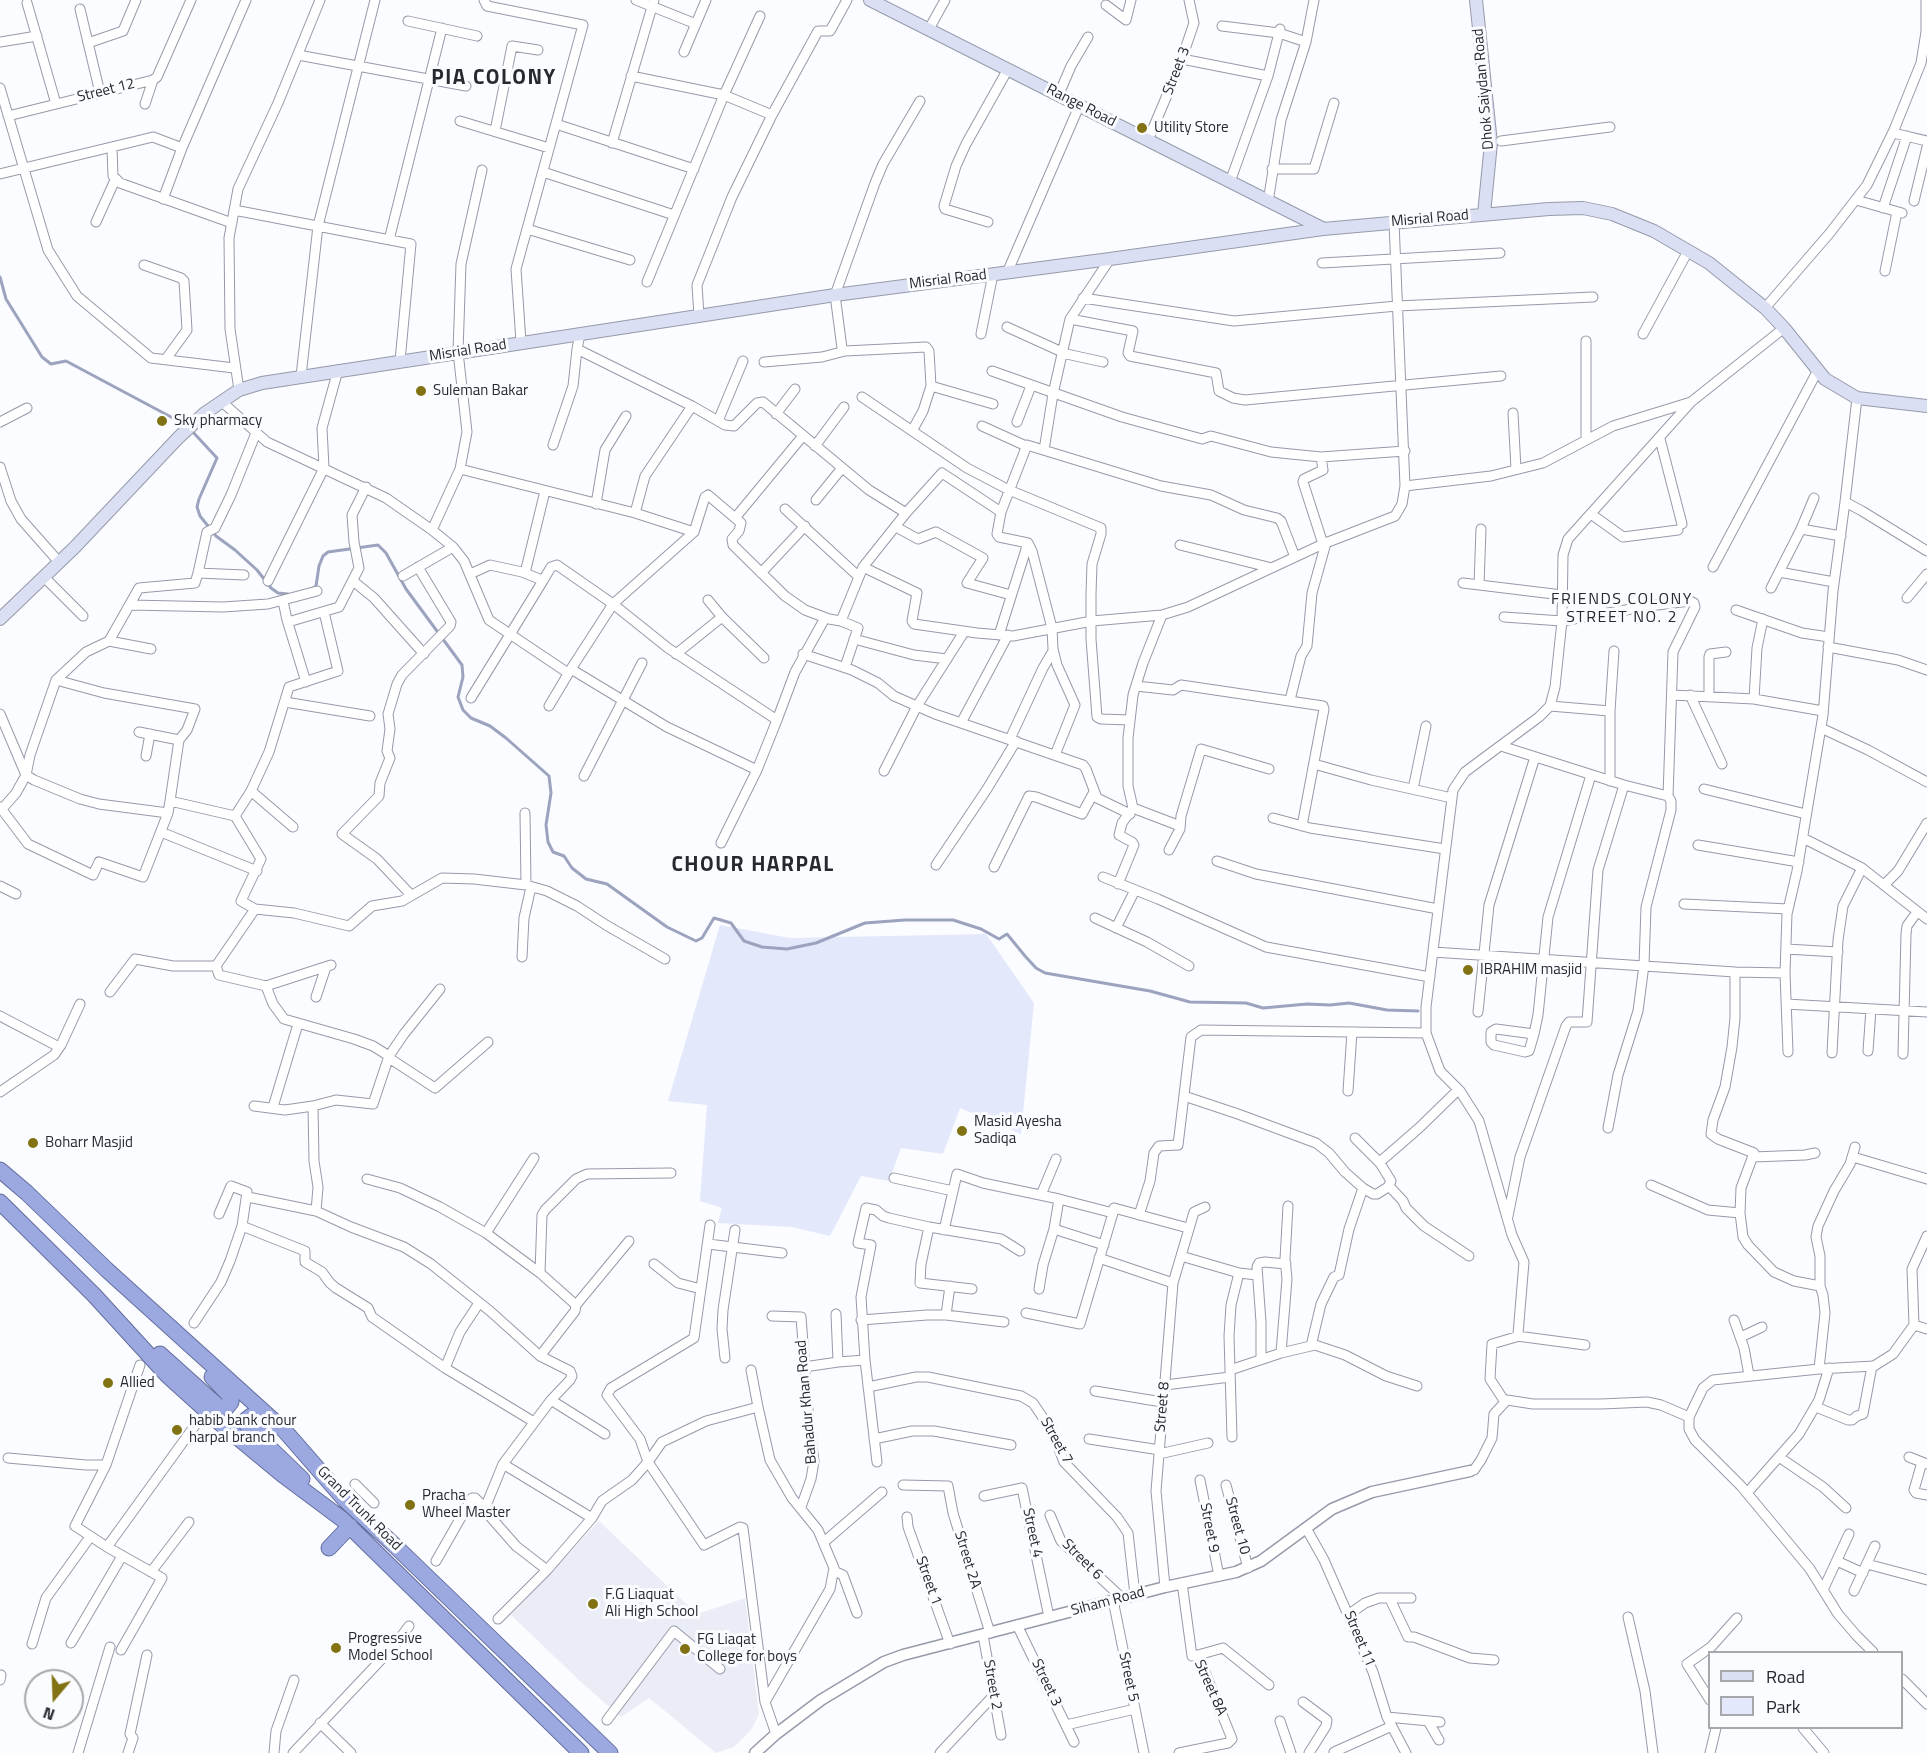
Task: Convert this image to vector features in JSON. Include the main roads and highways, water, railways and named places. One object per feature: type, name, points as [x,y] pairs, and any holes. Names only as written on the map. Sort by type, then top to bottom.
[{"type":"highway","name":"Grand Trunk Road","points":[[0,1170],[106,1270],[284,1430],[331,1485],[610,1753]]},
{"type":"highway","name":"Grand Trunk Road","points":[[0,1202],[94,1295],[168,1376],[220,1424],[346,1523],[581,1753]]},
{"type":"highway","points":[[94,1295],[219,1407],[229,1404],[231,1400],[229,1395],[106,1270]]},
{"type":"highway","points":[[329,1548],[346,1523],[248,1427],[248,1418],[251,1416],[257,1418],[331,1485]]},
{"type":"main road","name":"Range Road","points":[[870,0],[1080,104],[1323,229]]},
{"type":"main road","name":"Dhok Saiydan Road","points":[[1476,0],[1491,143],[1484,214]]},
{"type":"main road","name":"Misrial Road","points":[[0,619],[205,413],[221,400],[239,390],[262,383],[835,294],[1323,229],[1484,214],[1583,208],[1612,214],[1654,231],[1709,263],[1765,308],[1825,379],[1857,398],[1925,404]]},
{"type":"waterway","points":[[0,277],[6,299],[42,357],[51,364],[66,361],[186,425]]},
{"type":"waterway","points":[[191,430],[217,458],[199,499],[197,507],[200,516],[216,536],[257,570],[271,588],[278,593],[288,594]]},
{"type":"waterway","points":[[312,589],[316,586],[323,556],[328,552],[378,545],[386,553],[406,589],[462,665],[463,677],[458,697],[463,710],[471,718],[490,726],[506,738],[549,776],[551,793],[546,825],[548,842],[553,852],[564,856],[572,868],[586,879],[607,884],[667,927],[696,941],[702,938],[714,918],[731,923],[744,941],[762,947],[787,949],[816,943],[865,923],[953,920],[981,929],[999,939],[1007,934],[1036,968],[1045,973],[1150,991],[1190,1002],[1246,1003],[1263,1008],[1349,1003],[1387,1010],[1418,1011]]},
{"type":"place","name":"Utility Store","points":[[1142,128]]},
{"type":"place","name":"Suleman Bakar","points":[[421,391]]},
{"type":"place","name":"Sky pharmacy","points":[[162,421]]},
{"type":"place","name":"IBRAHIM masjid","points":[[1468,970]]},
{"type":"place","name":"Masid Ayesha Sadiqa","points":[[962,1131]]},
{"type":"place","name":"Boharr Masjid","points":[[33,1143]]},
{"type":"place","name":"Allied","points":[[108,1383]]},
{"type":"place","name":"habib bank chour harpal branch","points":[[177,1430]]},
{"type":"place","name":"Pracha Wheel Master","points":[[410,1505]]},
{"type":"place","name":"F.G Liaquat Ali High School","points":[[593,1604]]},
{"type":"place","name":"Progressive Model School","points":[[336,1648]]},
{"type":"place","name":"FG Liaqat College for boys","points":[[685,1649]]},
{"type":"district","name":"PIA COLONY","points":[[494,79]]},
{"type":"district","name":"FRIENDS COLONY STREET NO. 2","points":[[1622,609]]},
{"type":"district","name":"CHOUR HARPAL","points":[[753,866]]}]
